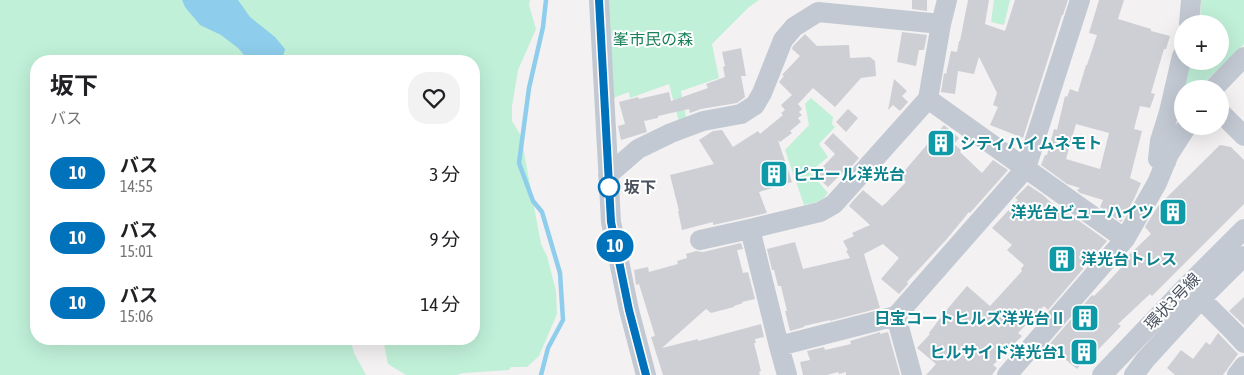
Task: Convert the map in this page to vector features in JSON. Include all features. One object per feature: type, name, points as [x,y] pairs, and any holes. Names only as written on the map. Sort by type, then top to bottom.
[{"type":"street","points":[[600,0],[611,222],[626,260],[629,310],[646,375]]},
{"type":"street","points":[[700,240],[820,212],[834,204],[928,99],[947,0]]},
{"type":"street","points":[[779,346],[896,316],[1026,168],[1080,0]]},
{"type":"street","points":[[1190,15],[1191,0]]},
{"type":"street","points":[[608,175],[638,149],[670,133],[703,121],[741,114],[755,104],[762,94],[784,40],[794,27],[818,12],[941,24]]},
{"type":"street","points":[[1222,80],[1244,57]]},
{"type":"street","points":[[1166,162],[1158,159],[1160,141],[1179,70]]},
{"type":"street","points":[[928,99],[1124,239]]},
{"type":"street","points":[[1229,121],[1244,136]]},
{"type":"street","points":[[1007,375],[1124,239],[1157,183],[1169,154],[1181,135]]},
{"type":"street","points":[[750,229],[787,375]]},
{"type":"street","name":"環状3号線","points":[[1102,375],[1180,292],[1244,229]]},
{"type":"street","name":"環状3号線","points":[[1134,375],[1145,360],[1201,299],[1244,256]]},
{"type":"street","points":[[1201,299],[1244,344]]},
{"type":"street","points":[[896,316],[912,375]]},
{"type":"street","points":[[1237,375],[1244,366]]},
{"type":"green space","points":[[0,0],[530,0],[529,5],[536,29],[518,70],[512,106],[512,121],[521,136],[541,244],[547,256],[556,291],[557,314],[539,356],[527,367],[511,367],[509,370],[457,375],[406,375],[388,364],[384,345],[480,345],[480,55],[30,55],[30,345],[352,345],[366,375],[0,375]]},
{"type":"green space","name":"峯市民の森","points":[[608,0],[759,0],[749,7],[712,44],[719,78],[681,91],[687,123],[680,126],[669,84],[630,98],[629,92],[613,98]]},
{"type":"green space","points":[[994,0],[1010,0],[1004,25],[991,22]]},
{"type":"green space","points":[[1201,0],[1244,0],[1244,44],[1229,59],[1229,15],[1200,15]]},
{"type":"green space","points":[[1188,70],[1217,70],[1207,80],[1185,80]]},
{"type":"green space","points":[[811,98],[833,117],[832,124],[835,127],[819,144],[828,157],[810,172],[828,193],[814,203],[804,205],[785,150],[809,125],[805,104]]},
{"type":"water","points":[[182,0],[238,0],[250,17],[275,37],[285,49],[284,55],[244,55],[221,35],[200,25],[185,7]]},
{"type":"building","points":[[912,0],[927,0],[927,11],[912,9]]},
{"type":"building","points":[[968,0],[989,0],[985,24],[1005,31],[1015,0],[1068,0],[1023,138],[990,125],[998,107],[993,105],[997,93],[979,57],[974,74],[958,71],[955,94],[941,92],[944,73],[946,74],[951,51],[957,52]]},
{"type":"building","points":[[1099,0],[1124,0],[1118,19],[1170,36],[1166,49],[1164,49],[1151,93],[1155,94],[1150,108],[1140,106],[1134,129],[1142,131],[1130,178],[1141,183],[1121,222],[1100,207],[1103,200],[1080,193],[1077,190],[1080,188],[1067,184],[1041,165],[1045,155],[1047,155],[1054,129],[1057,130],[1065,96],[1067,97],[1070,89],[1078,92],[1097,35],[1089,33]],"holes":[[[1076,124],[1109,133],[1100,169],[1066,159]]]},
{"type":"building","points":[[902,32],[927,35],[924,50],[919,50],[916,66],[897,62]]},
{"type":"building","points":[[805,34],[817,46],[849,45],[850,58],[870,57],[875,61],[876,76],[861,78],[835,107],[813,88],[798,104],[802,109],[799,112],[802,115],[798,118],[801,122],[790,131],[792,133],[780,142],[778,140],[792,182],[759,192],[767,213],[713,225],[713,222],[682,230],[670,175],[714,164],[699,140],[713,131],[722,130],[733,147],[758,131],[760,134],[783,115],[781,113],[785,110],[781,105],[792,95],[779,82],[784,76],[782,75],[800,56],[792,49]]},
{"type":"building","points":[[741,48],[746,76],[741,76],[745,97],[737,103],[701,109],[690,113],[689,109],[658,116],[658,118],[644,121],[647,132],[621,140],[618,126],[625,124],[619,102],[669,92],[671,101],[708,88],[706,84],[725,77],[722,52]]},
{"type":"building","points":[[894,79],[907,91],[902,96],[908,102],[900,111],[893,105],[888,110]]},
{"type":"building","points":[[848,109],[858,118],[846,132],[836,122]]},
{"type":"building","points":[[944,125],[959,138],[954,144],[961,150],[960,152],[982,173],[993,160],[1008,170],[907,282],[908,284],[899,294],[881,279],[899,258],[883,244],[864,254],[880,308],[790,331],[781,286],[778,286],[767,249],[795,242],[803,269],[850,258],[843,241],[854,236],[852,233],[870,225],[849,206],[851,203],[863,190],[882,206],[886,203],[906,182],[900,176]]},
{"type":"building","points":[[833,133],[859,158],[844,175],[842,173],[828,187],[815,175],[835,154],[824,143]]},
{"type":"building","points":[[1220,145],[1231,147],[1244,160],[1244,204],[1152,296],[1150,294],[1118,324],[1121,326],[1092,356],[1090,354],[1077,369],[1059,354],[1057,356],[1047,347],[1092,295],[1094,296],[1106,284],[1130,258],[1128,256],[1151,234],[1145,227],[1158,206]]},
{"type":"building","points":[[1028,185],[1043,195],[1058,209],[1060,207],[1107,241],[1048,310],[1044,306],[1018,333],[1022,336],[993,365],[997,368],[992,375],[926,375],[936,364],[917,348],[967,286],[990,306],[1022,271],[1021,269],[1024,265],[1007,250],[1012,245],[992,228],[1018,200],[1015,198]]},
{"type":"building","points":[[741,243],[743,249],[737,250],[743,273],[748,272],[755,299],[711,313],[706,309],[662,348],[698,339],[698,341],[761,324],[764,337],[755,339],[756,343],[754,343],[761,371],[759,372],[760,375],[663,375],[651,337],[655,336],[639,284],[636,285],[634,270],[648,267],[649,272],[678,264],[677,261],[687,258],[686,254]]},
{"type":"building","points":[[1244,297],[1244,325],[1229,311]]},
{"type":"building","points":[[880,332],[880,334],[888,332],[900,375],[846,375],[846,372],[839,374],[838,372],[827,375],[803,375],[800,362],[810,360],[807,351],[824,347],[825,350],[851,344],[850,341]]},
{"type":"building","points":[[1218,333],[1238,354],[1223,375],[1175,375],[1167,368],[1181,350],[1193,359],[1206,342],[1210,345]]},
{"type":"waterway","points":[[541,375],[548,348],[563,320],[560,273],[542,212],[533,201],[519,163],[529,88],[543,27],[546,0]]},
{"type":"bus line","name":"10","points":[[599,0],[611,222],[618,262],[646,375]]},
{"type":"place","name":"シティハイムネモト","points":[[941,143]]},
{"type":"place","name":"ピエール洋光台","points":[[774,174]]},
{"type":"place","name":"坂下","points":[[609,187]]},
{"type":"place","name":"洋光台ビューハイツ","points":[[1173,212]]},
{"type":"place","name":"洋光台トレス","points":[[1062,259]]},
{"type":"place","name":"日宝コートヒルズ洋光台Ⅱ","points":[[1085,318]]},
{"type":"place","name":"ヒルサイド洋光台1","points":[[1084,352]]}]
